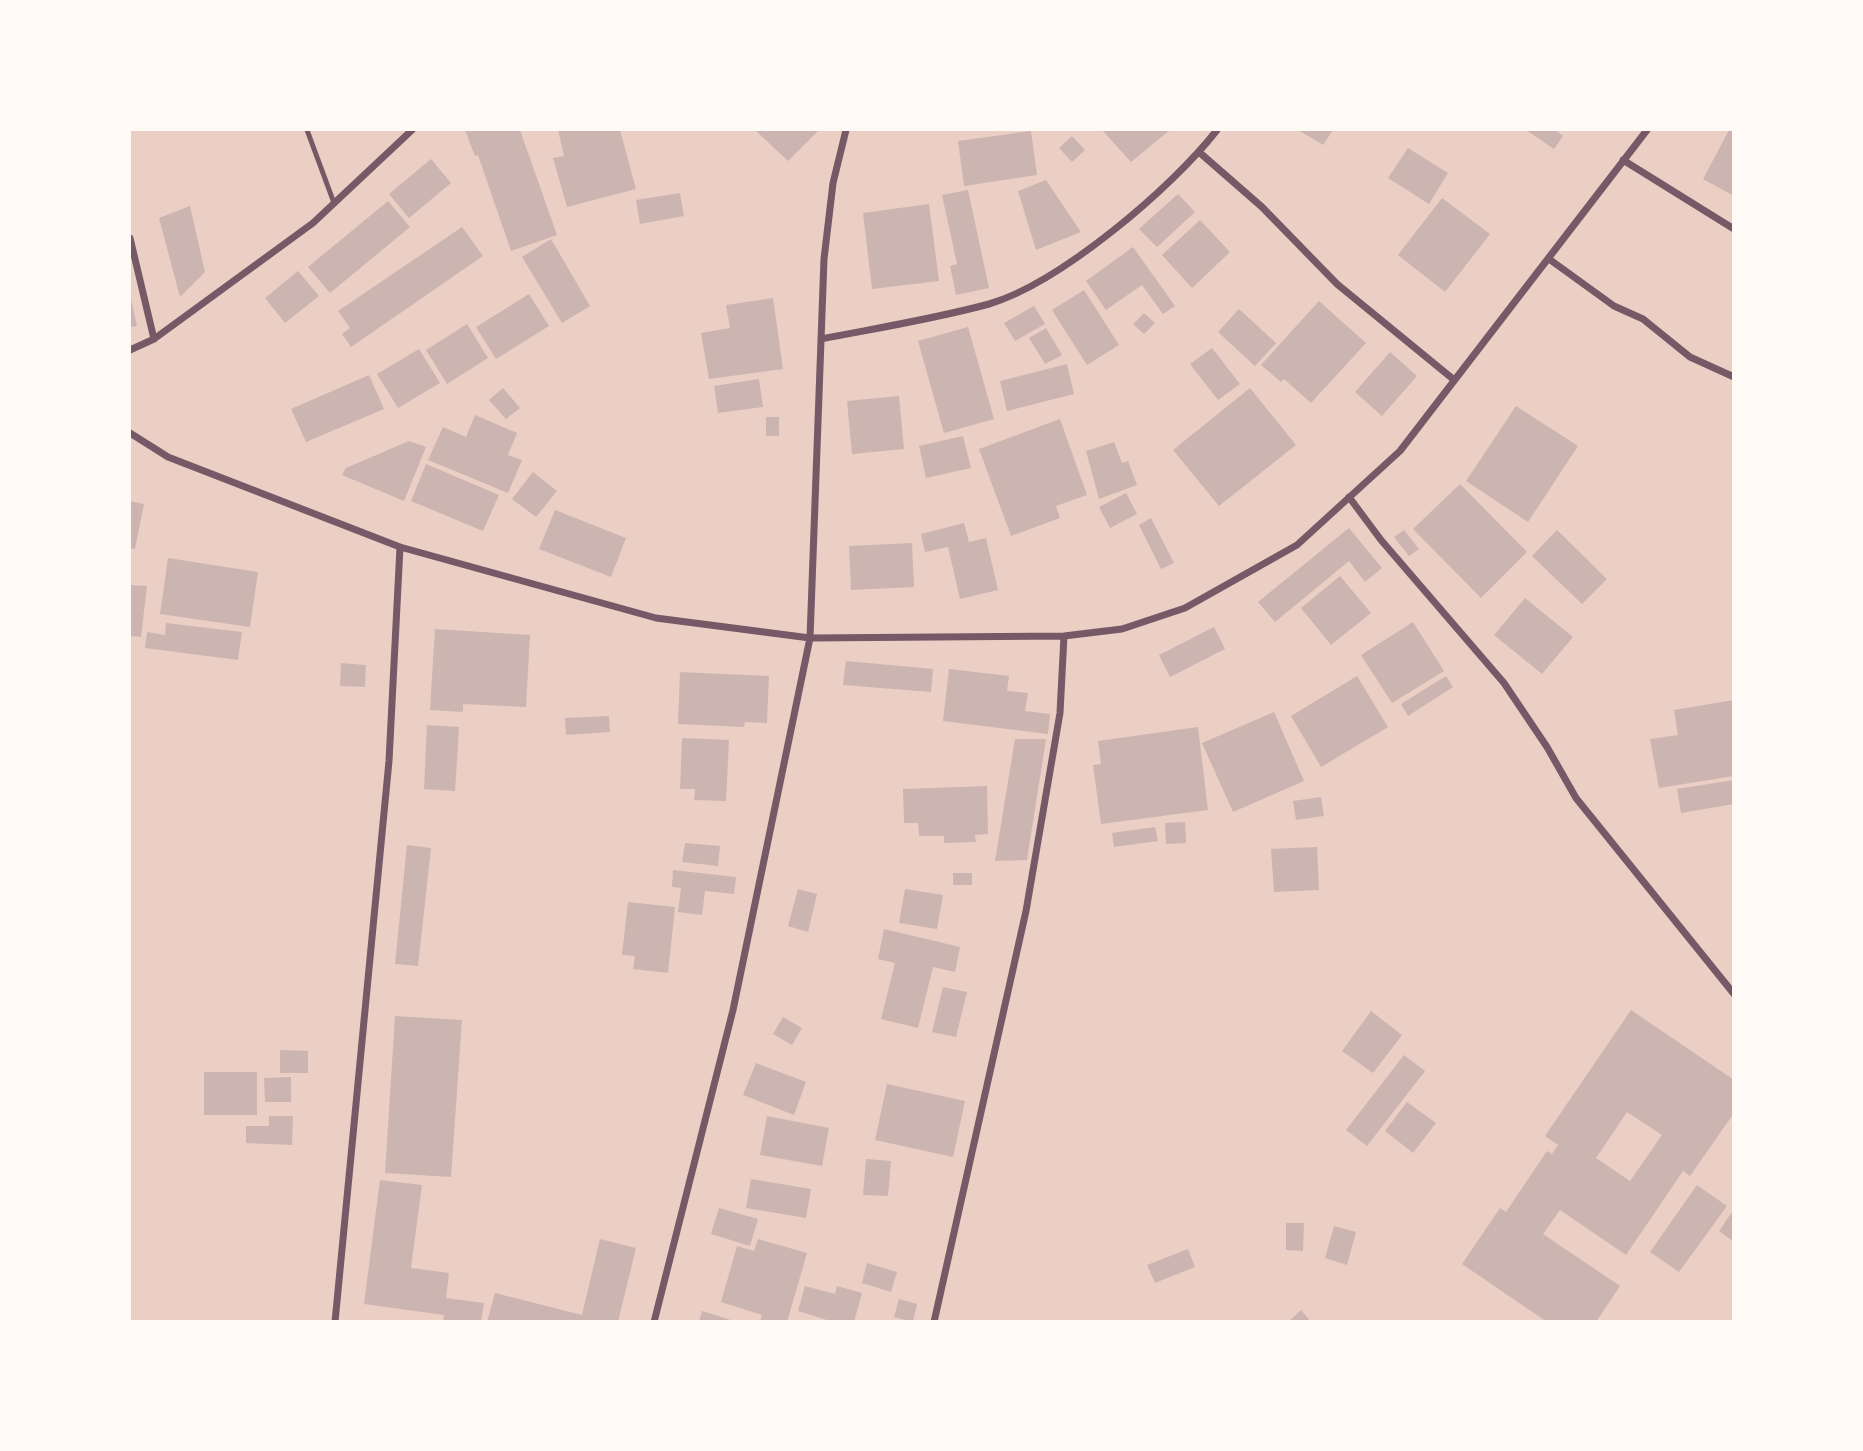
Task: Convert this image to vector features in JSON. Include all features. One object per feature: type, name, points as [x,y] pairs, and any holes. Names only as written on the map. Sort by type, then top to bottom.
[{"type":"street","points":[[130,350],[154,339],[313,223],[412,130]]},
{"type":"street","points":[[654,1321],[733,1010],[810,638],[824,259],[833,183],[846,130]]},
{"type":"street","points":[[821,339],[992,303],[1028,285],[1096,244],[1199,152],[1217,130]]},
{"type":"street","points":[[130,433],[168,457],[400,547],[656,618],[810,638],[1064,636],[1122,629],[1185,608],[1297,545],[1400,451],[1647,130]]},
{"type":"street","points":[[1199,152],[1262,207],[1337,284],[1453,379]]},
{"type":"street","points":[[1623,160],[1734,229]]},
{"type":"street","points":[[130,238],[154,339]]},
{"type":"street","points":[[1549,259],[1614,306],[1643,319],[1690,357],[1734,377]]},
{"type":"street","points":[[1349,497],[1381,540],[1504,683],[1547,747],[1576,798],[1734,994]]},
{"type":"street","points":[[335,1321],[345,1247],[389,761],[400,547]]},
{"type":"street","points":[[934,1321],[1026,911],[1060,713],[1064,636]]},
{"type":"lane","points":[[307,130],[334,203]]},
{"type":"shaded area","points":[[130,130],[1733,130],[1733,1321],[130,1321]]},
{"type":"building","points":[[465,130],[520,130],[557,235],[511,251],[478,155],[475,156]]},
{"type":"building","points":[[558,130],[620,130],[636,189],[567,207],[553,158],[564,156]]},
{"type":"building","points":[[755,130],[819,130],[788,161]]},
{"type":"building","points":[[1102,130],[1170,130],[1131,162]]},
{"type":"building","points":[[1298,130],[1333,130],[1323,145]]},
{"type":"building","points":[[1526,130],[1555,130],[1563,136],[1554,149]]},
{"type":"building","points":[[1729,130],[1734,130],[1734,196],[1703,179]]},
{"type":"building","points":[[1031,131],[1037,175],[964,186],[958,141]]},
{"type":"building","points":[[1072,136],[1085,150],[1072,162],[1059,148]]},
{"type":"building","points":[[1408,148],[1448,173],[1429,204],[1388,178]]},
{"type":"building","points":[[431,159],[451,183],[409,218],[389,194]]},
{"type":"building","points":[[1046,180],[1081,232],[1036,250],[1018,191]]},
{"type":"building","points":[[968,190],[989,288],[956,295],[950,266],[957,264],[942,195]]},
{"type":"building","points":[[680,193],[684,216],[640,224],[636,200]]},
{"type":"building","points":[[1178,194],[1195,212],[1157,247],[1139,229]]},
{"type":"building","points":[[1442,198],[1490,234],[1445,292],[1398,255]]},
{"type":"building","points":[[388,201],[410,227],[330,293],[308,267]]},
{"type":"building","points":[[929,204],[939,281],[872,289],[863,213]]},
{"type":"building","points":[[190,206],[205,272],[180,297],[159,218]]},
{"type":"building","points":[[1200,220],[1230,252],[1192,288],[1162,255]]},
{"type":"building","points":[[462,227],[483,256],[351,347],[342,334],[350,328],[338,311]]},
{"type":"building","points":[[551,239],[590,306],[562,323],[522,257]]},
{"type":"building","points":[[1133,247],[1175,306],[1163,314],[1142,285],[1106,310],[1086,281]]},
{"type":"building","points":[[298,271],[319,296],[285,323],[265,298]]},
{"type":"building","points":[[1084,290],[1119,345],[1087,365],[1052,310]]},
{"type":"building","points":[[529,294],[549,326],[496,359],[476,327]]},
{"type":"building","points":[[773,298],[783,369],[709,379],[701,333],[730,328],[726,305]]},
{"type":"building","points":[[130,299],[137,326],[130,327]]},
{"type":"building","points":[[1319,301],[1366,343],[1311,403],[1284,379],[1281,382],[1261,365]]},
{"type":"building","points":[[1034,306],[1045,324],[1015,341],[1004,323]]},
{"type":"building","points":[[1239,309],[1276,343],[1255,366],[1218,332]]},
{"type":"building","points":[[1144,313],[1155,323],[1144,334],[1133,324]]},
{"type":"building","points":[[467,324],[488,358],[447,384],[426,350]]},
{"type":"building","points":[[968,327],[994,419],[944,433],[918,341]]},
{"type":"building","points":[[1046,328],[1062,355],[1045,364],[1029,338]]},
{"type":"building","points":[[1212,348],[1240,384],[1218,400],[1190,364]]},
{"type":"building","points":[[419,349],[440,383],[398,408],[377,374]]},
{"type":"building","points":[[1390,352],[1417,376],[1382,416],[1355,392]]},
{"type":"building","points":[[1067,364],[1074,394],[1007,411],[1000,381]]},
{"type":"building","points":[[369,375],[384,409],[306,442],[291,409]]},
{"type":"building","points":[[759,379],[763,407],[718,413],[714,386]]},
{"type":"building","points":[[503,388],[520,408],[506,419],[489,400]]},
{"type":"building","points":[[1250,388],[1296,445],[1219,506],[1173,450]]},
{"type":"building","points":[[899,396],[904,449],[852,454],[847,401]]},
{"type":"building","points":[[1516,406],[1578,446],[1528,522],[1466,481]]},
{"type":"building","points":[[475,415],[517,433],[508,455],[522,460],[508,493],[428,460],[443,427],[466,437]]},
{"type":"building","points":[[766,417],[779,417],[779,436],[766,436]]},
{"type":"building","points":[[1060,419],[1087,495],[1056,506],[1060,518],[1011,536],[979,449]]},
{"type":"building","points":[[963,436],[971,468],[926,478],[919,446]]},
{"type":"building","points":[[409,441],[426,447],[404,501],[342,475],[346,468]]},
{"type":"building","points":[[1114,442],[1122,463],[1128,461],[1137,485],[1099,499],[1086,451]]},
{"type":"building","points":[[426,464],[499,495],[483,531],[411,501]]},
{"type":"building","points":[[533,472],[557,491],[536,517],[512,499]]},
{"type":"building","points":[[1460,484],[1527,552],[1481,598],[1413,529]]},
{"type":"building","points":[[1126,493],[1137,514],[1110,528],[1099,507]]},
{"type":"building","points":[[130,501],[144,504],[135,549],[130,548]]},
{"type":"building","points":[[555,510],[626,538],[611,577],[539,549]]},
{"type":"building","points":[[1151,518],[1174,563],[1161,569],[1139,525]]},
{"type":"building","points":[[964,523],[969,542],[986,538],[998,590],[960,599],[948,547],[925,552],[921,534]]},
{"type":"building","points":[[1349,528],[1382,568],[1365,582],[1349,561],[1275,622],[1258,602]]},
{"type":"building","points":[[1404,530],[1419,549],[1409,556],[1394,537]]},
{"type":"building","points":[[1557,530],[1607,579],[1582,604],[1532,556]]},
{"type":"building","points":[[912,543],[914,587],[851,590],[849,546]]},
{"type":"building","points":[[168,558],[258,572],[250,627],[160,614]]},
{"type":"building","points":[[1340,576],[1371,613],[1331,645],[1301,608]]},
{"type":"building","points":[[131,585],[147,586],[141,637],[130,636]]},
{"type":"building","points":[[1525,598],[1573,637],[1542,674],[1494,635]]},
{"type":"building","points":[[1413,622],[1444,671],[1392,703],[1361,655]]},
{"type":"building","points":[[166,623],[242,632],[238,660],[145,648],[147,632],[165,635]]},
{"type":"building","points":[[1214,627],[1225,649],[1170,677],[1159,655]]},
{"type":"building","points":[[435,629],[530,635],[526,707],[463,704],[463,712],[430,710]]},
{"type":"building","points":[[846,661],[933,669],[931,692],[843,685]]},
{"type":"building","points":[[341,663],[366,665],[365,687],[340,686]]},
{"type":"building","points":[[949,669],[1009,676],[1007,691],[1028,693],[1025,711],[1050,714],[1048,734],[943,721]]},
{"type":"building","points":[[680,672],[769,676],[767,723],[745,722],[744,727],[678,724]]},
{"type":"building","points":[[1357,676],[1388,727],[1321,767],[1291,716]]},
{"type":"building","points":[[1446,676],[1453,687],[1408,716],[1401,704]]},
{"type":"building","points":[[1734,700],[1734,776],[1659,788],[1650,739],[1678,735],[1674,710]]},
{"type":"building","points":[[1274,712],[1304,781],[1233,812],[1202,743]]},
{"type":"building","points":[[609,716],[610,732],[566,735],[565,718]]},
{"type":"building","points":[[427,725],[459,727],[455,791],[424,789]]},
{"type":"building","points":[[1198,727],[1208,810],[1101,824],[1093,765],[1101,764],[1098,741]]},
{"type":"building","points":[[682,738],[729,740],[726,801],[694,800],[695,789],[680,789]]},
{"type":"building","points":[[1015,739],[1046,739],[1027,860],[995,861]]},
{"type":"building","points":[[1734,780],[1734,804],[1681,813],[1677,789]]},
{"type":"building","points":[[987,786],[988,834],[975,835],[976,842],[944,843],[944,836],[919,836],[918,823],[904,823],[903,789]]},
{"type":"building","points":[[1321,797],[1324,816],[1296,820],[1293,801]]},
{"type":"building","points":[[1185,822],[1186,843],[1166,844],[1165,823]]},
{"type":"building","points":[[1155,827],[1158,841],[1114,847],[1112,833]]},
{"type":"building","points":[[685,843],[720,846],[718,866],[682,862]]},
{"type":"building","points":[[407,845],[431,848],[418,966],[395,964]]},
{"type":"building","points":[[1317,847],[1319,890],[1274,892],[1271,849]]},
{"type":"building","points":[[673,870],[736,877],[734,894],[705,891],[702,915],[678,912],[681,888],[672,887]]},
{"type":"building","points":[[953,873],[972,873],[972,885],[953,885]]},
{"type":"building","points":[[798,889],[817,894],[808,932],[788,926]]},
{"type":"building","points":[[905,889],[943,895],[937,929],[899,923]]},
{"type":"building","points":[[628,902],[675,907],[668,973],[633,969],[635,956],[622,955]]},
{"type":"building","points":[[884,929],[960,947],[955,972],[933,967],[918,1028],[881,1019],[895,963],[878,959]]},
{"type":"building","points":[[943,987],[967,992],[956,1037],[932,1032]]},
{"type":"building","points":[[1631,1010],[1734,1080],[1734,1113],[1690,1176],[1683,1171],[1626,1255],[1560,1210],[1543,1234],[1620,1286],[1596,1322],[1547,1322],[1462,1264],[1500,1208],[1506,1212],[1547,1151],[1552,1154],[1558,1145],[1545,1136]],"holes":[[[1627,1112],[1662,1135],[1630,1181],[1596,1158]]]},
{"type":"building","points":[[1371,1011],[1402,1035],[1373,1073],[1342,1051]]},
{"type":"building","points":[[395,1016],[462,1020],[451,1177],[385,1173]]},
{"type":"building","points":[[783,1017],[802,1028],[792,1045],[773,1034]]},
{"type":"building","points":[[280,1050],[308,1051],[308,1073],[280,1073]]},
{"type":"building","points":[[1404,1055],[1425,1071],[1367,1146],[1346,1130]]},
{"type":"building","points":[[756,1063],[806,1082],[794,1115],[743,1095]]},
{"type":"building","points":[[204,1072],[257,1072],[257,1115],[204,1115]]},
{"type":"building","points":[[291,1077],[291,1102],[265,1102],[264,1078]]},
{"type":"building","points":[[887,1084],[965,1101],[953,1157],[875,1140]]},
{"type":"building","points":[[1407,1102],[1436,1123],[1413,1153],[1385,1131]]},
{"type":"building","points":[[269,1116],[293,1116],[292,1145],[246,1143],[246,1126],[269,1126]]},
{"type":"building","points":[[767,1116],[829,1128],[822,1166],[760,1155]]},
{"type":"building","points":[[866,1159],[891,1161],[888,1196],[863,1195]]},
{"type":"building","points":[[751,1179],[811,1189],[806,1218],[746,1208]]},
{"type":"building","points":[[380,1180],[422,1185],[411,1268],[449,1273],[446,1298],[484,1303],[481,1322],[443,1321],[444,1315],[364,1304]]},
{"type":"building","points":[[1697,1185],[1727,1206],[1679,1272],[1650,1252]]},
{"type":"building","points":[[719,1208],[758,1219],[750,1246],[711,1234]]},
{"type":"building","points":[[1734,1209],[1734,1242],[1719,1231]]},
{"type":"building","points":[[1286,1223],[1304,1223],[1303,1251],[1286,1250]]},
{"type":"building","points":[[1334,1226],[1356,1232],[1347,1265],[1325,1258]]},
{"type":"building","points":[[600,1239],[636,1248],[618,1322],[487,1322],[495,1293],[582,1315]]},
{"type":"building","points":[[758,1239],[807,1253],[787,1322],[760,1322],[762,1315],[721,1302],[737,1246],[754,1251]]},
{"type":"building","points":[[1188,1249],[1195,1267],[1155,1283],[1147,1265]]},
{"type":"building","points":[[867,1263],[897,1272],[891,1292],[862,1283]]},
{"type":"building","points":[[805,1286],[835,1294],[837,1286],[862,1293],[854,1322],[833,1322],[798,1311]]},
{"type":"building","points":[[899,1299],[917,1304],[913,1322],[894,1317]]},
{"type":"building","points":[[1301,1310],[1311,1322],[1288,1322]]},
{"type":"building","points":[[702,1311],[734,1321],[734,1322],[699,1322]]}]
